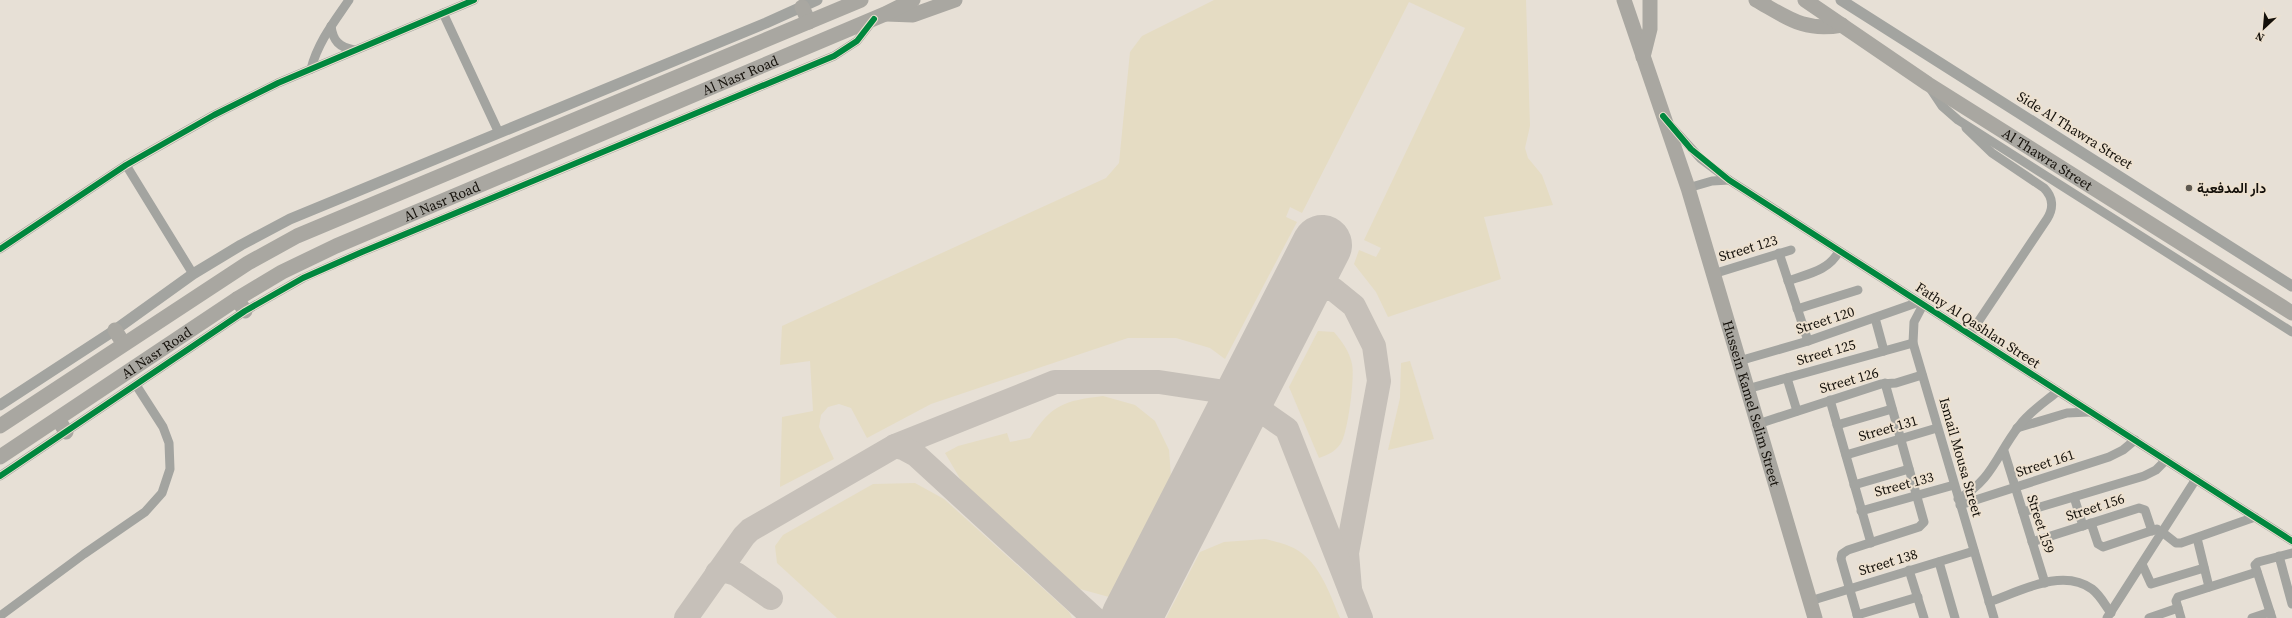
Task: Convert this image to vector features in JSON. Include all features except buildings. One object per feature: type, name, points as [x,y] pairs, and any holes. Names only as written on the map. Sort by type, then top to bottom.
[{"type":"highway","name":"Al Nasr Road","points":[[0,426],[123,343],[248,263],[323,224],[861,0]]},
{"type":"highway","name":"Al Nasr Road","points":[[0,457],[58,419],[241,305],[282,272],[309,258],[880,17],[912,0]]},
{"type":"highway","points":[[880,17],[917,14],[955,0]]},
{"type":"highway","name":"Hussein Kamel Selim Street","points":[[1624,0],[1688,188],[1815,618]]},
{"type":"highway","points":[[1643,58],[1650,29],[1650,0]]},
{"type":"highway","points":[[1756,0],[1790,19],[1811,27],[1842,26]]},
{"type":"highway","name":"Al Thawra Street","points":[[1805,0],[1928,84],[2292,313]]},
{"type":"highway","points":[[802,7],[809,22]]},
{"type":"highway","points":[[115,330],[123,343]]},
{"type":"highway","points":[[58,419],[66,432]]},
{"type":"street","points":[[311,69],[315,54],[331,26],[349,0]]},
{"type":"street","points":[[0,249],[126,165],[234,105],[354,50],[474,0]]},
{"type":"street","points":[[0,405],[115,330],[193,274],[241,245],[290,219],[817,0]]},
{"type":"street","name":"Side Al Thawra Street","points":[[1841,0],[2292,286]]},
{"type":"street","points":[[443,13],[499,133]]},
{"type":"street","points":[[331,26],[333,36],[337,43],[344,48],[354,50]]},
{"type":"street","points":[[1928,84],[1942,106],[1962,122],[2292,332]]},
{"type":"street","name":"Fathy Al Qashlan Street","points":[[1663,116],[1696,154],[1729,180],[2292,541]]},
{"type":"street","points":[[1962,122],[1985,148],[2044,188],[2050,195],[2052,204],[2047,219],[1970,334]]},
{"type":"street","points":[[126,165],[193,274]]},
{"type":"street","points":[[1688,188],[1712,181],[1729,180]]},
{"type":"street","name":"Street 123","points":[[1714,274],[1791,250]]},
{"type":"street","points":[[1788,280],[1823,268],[1839,251]]},
{"type":"street","points":[[1779,253],[1808,341]]},
{"type":"street","points":[[1797,309],[1858,290]]},
{"type":"street","name":"Street 120","points":[[1739,361],[1808,341],[1921,303]]},
{"type":"street","name":"Ismail Mousa Street","points":[[1921,303],[1914,322],[1913,343],[1994,618]]},
{"type":"street","points":[[0,476],[136,385],[241,305]]},
{"type":"street","points":[[1875,318],[1884,351]]},
{"type":"street","name":"Street 125","points":[[1747,388],[1913,343]]},
{"type":"street","name":"Street 126","points":[[1758,424],[1885,383],[1896,383],[1922,375]]},
{"type":"street","points":[[1787,378],[1797,411]]},
{"type":"street","points":[[1885,383],[1924,518],[1922,525],[1846,550],[1842,554],[1841,559],[1857,617],[1918,597]]},
{"type":"street","points":[[0,616],[84,554],[145,512],[162,493],[170,469],[169,443],[163,427],[136,385]]},
{"type":"street","points":[[1959,502],[1984,480],[2004,451],[2017,428],[2030,414],[2058,391]]},
{"type":"street","points":[[1830,400],[1871,542]]},
{"type":"street","points":[[1837,425],[1892,409]]},
{"type":"street","points":[[2017,428],[2067,413],[2091,412]]},
{"type":"street","name":"Street 131","points":[[1846,455],[1938,428]]},
{"type":"street","name":"Street 161","points":[[1959,502],[2015,487],[2109,457],[2123,450],[2135,440]]},
{"type":"street","name":"Street 159","points":[[2004,451],[2045,583]]},
{"type":"street","points":[[2023,512],[2148,474],[2166,460]]},
{"type":"street","points":[[1854,485],[1909,469]]},
{"type":"street","points":[[1989,602],[2045,583],[2069,580],[2087,586],[2097,593],[2109,615],[2196,479]]},
{"type":"street","name":"Street 133","points":[[1861,510],[1954,485]]},
{"type":"street","points":[[2074,497],[2087,525],[2098,544],[2102,547],[2152,531],[2164,529]]},
{"type":"street","name":"Street 156","points":[[2032,542],[2141,508],[2145,510],[2152,531]]},
{"type":"street","points":[[2164,529],[2178,543],[2197,538],[2255,517]]},
{"type":"street","points":[[2197,538],[2209,587]]},
{"type":"street","name":"Street 138","points":[[1810,601],[1974,551]]},
{"type":"street","points":[[2252,618],[2271,615],[2256,565],[2257,562],[2292,553]]},
{"type":"street","points":[[2279,556],[2292,604]]},
{"type":"street","points":[[1939,562],[1955,618]]},
{"type":"street","points":[[2142,564],[2150,584],[2204,568]]},
{"type":"street","points":[[1909,570],[1924,618]]},
{"type":"street","points":[[2181,618],[2176,601],[2178,597],[2258,572]]},
{"type":"street","points":[[2149,618],[2178,608]]},
{"type":"sand","points":[[1214,0],[1526,0],[1530,126],[1525,148],[1528,158],[1542,175],[1553,205],[1484,217],[1501,279],[1388,317],[1376,292],[1354,264],[1359,250],[1376,257],[1381,248],[1364,240],[1465,28],[1409,2],[1302,213],[1290,207],[1286,217],[1297,222],[1225,359],[1210,348],[1176,338],[1128,338],[931,404],[867,438],[851,408],[839,404],[828,407],[821,415],[819,427],[834,459],[780,487],[782,417],[813,411],[810,361],[780,365],[782,326],[1106,178],[1119,163],[1130,52],[1142,36]]},
{"type":"sand","points":[[1318,331],[1334,332],[1343,344],[1351,359],[1353,371],[1350,404],[1344,437],[1339,446],[1329,454],[1319,458],[1289,387]]},
{"type":"sand","points":[[1410,361],[1434,439],[1388,450],[1400,398],[1401,363]]},
{"type":"sand","points":[[1103,396],[1135,405],[1155,421],[1169,450],[1171,477],[1109,597],[1080,589],[1055,570],[962,482],[945,453],[958,446],[1007,433],[1010,442],[1030,438],[1045,418],[1060,406],[1078,400]]},
{"type":"sand","points":[[915,483],[944,499],[1069,612],[1072,618],[837,618],[777,563],[775,546],[783,535],[873,484]]},
{"type":"sand","points":[[1265,539],[1289,546],[1308,558],[1327,587],[1340,618],[1166,618],[1200,552],[1224,542]]},
{"type":"taxiway","points":[[1297,295],[1314,289],[1333,289],[1354,306],[1374,346],[1379,381],[1347,553],[1350,589]]},
{"type":"taxiway","points":[[895,446],[1055,382],[1159,382],[1245,395]]},
{"type":"taxiway","points":[[1229,428],[1248,413],[1267,415],[1287,429],[1361,618]]},
{"type":"taxiway","points":[[686,618],[744,536],[750,530],[895,446],[903,448],[916,455],[1094,618]]},
{"type":"taxiway","points":[[717,573],[726,571],[736,574],[771,598]]},
{"type":"runway","points":[[1131,618],[1322,245]]},
{"type":"cycle path","points":[[0,249],[126,165],[214,115],[278,83],[474,0]]},
{"type":"cycle path","points":[[0,476],[245,311],[303,278],[362,252],[834,56],[857,41],[874,19]]},
{"type":"cycle path","points":[[1663,116],[1691,149],[1729,180],[2292,541]]},
{"type":"place","name":"دار المدفعية","points":[[2189,188]]}]
